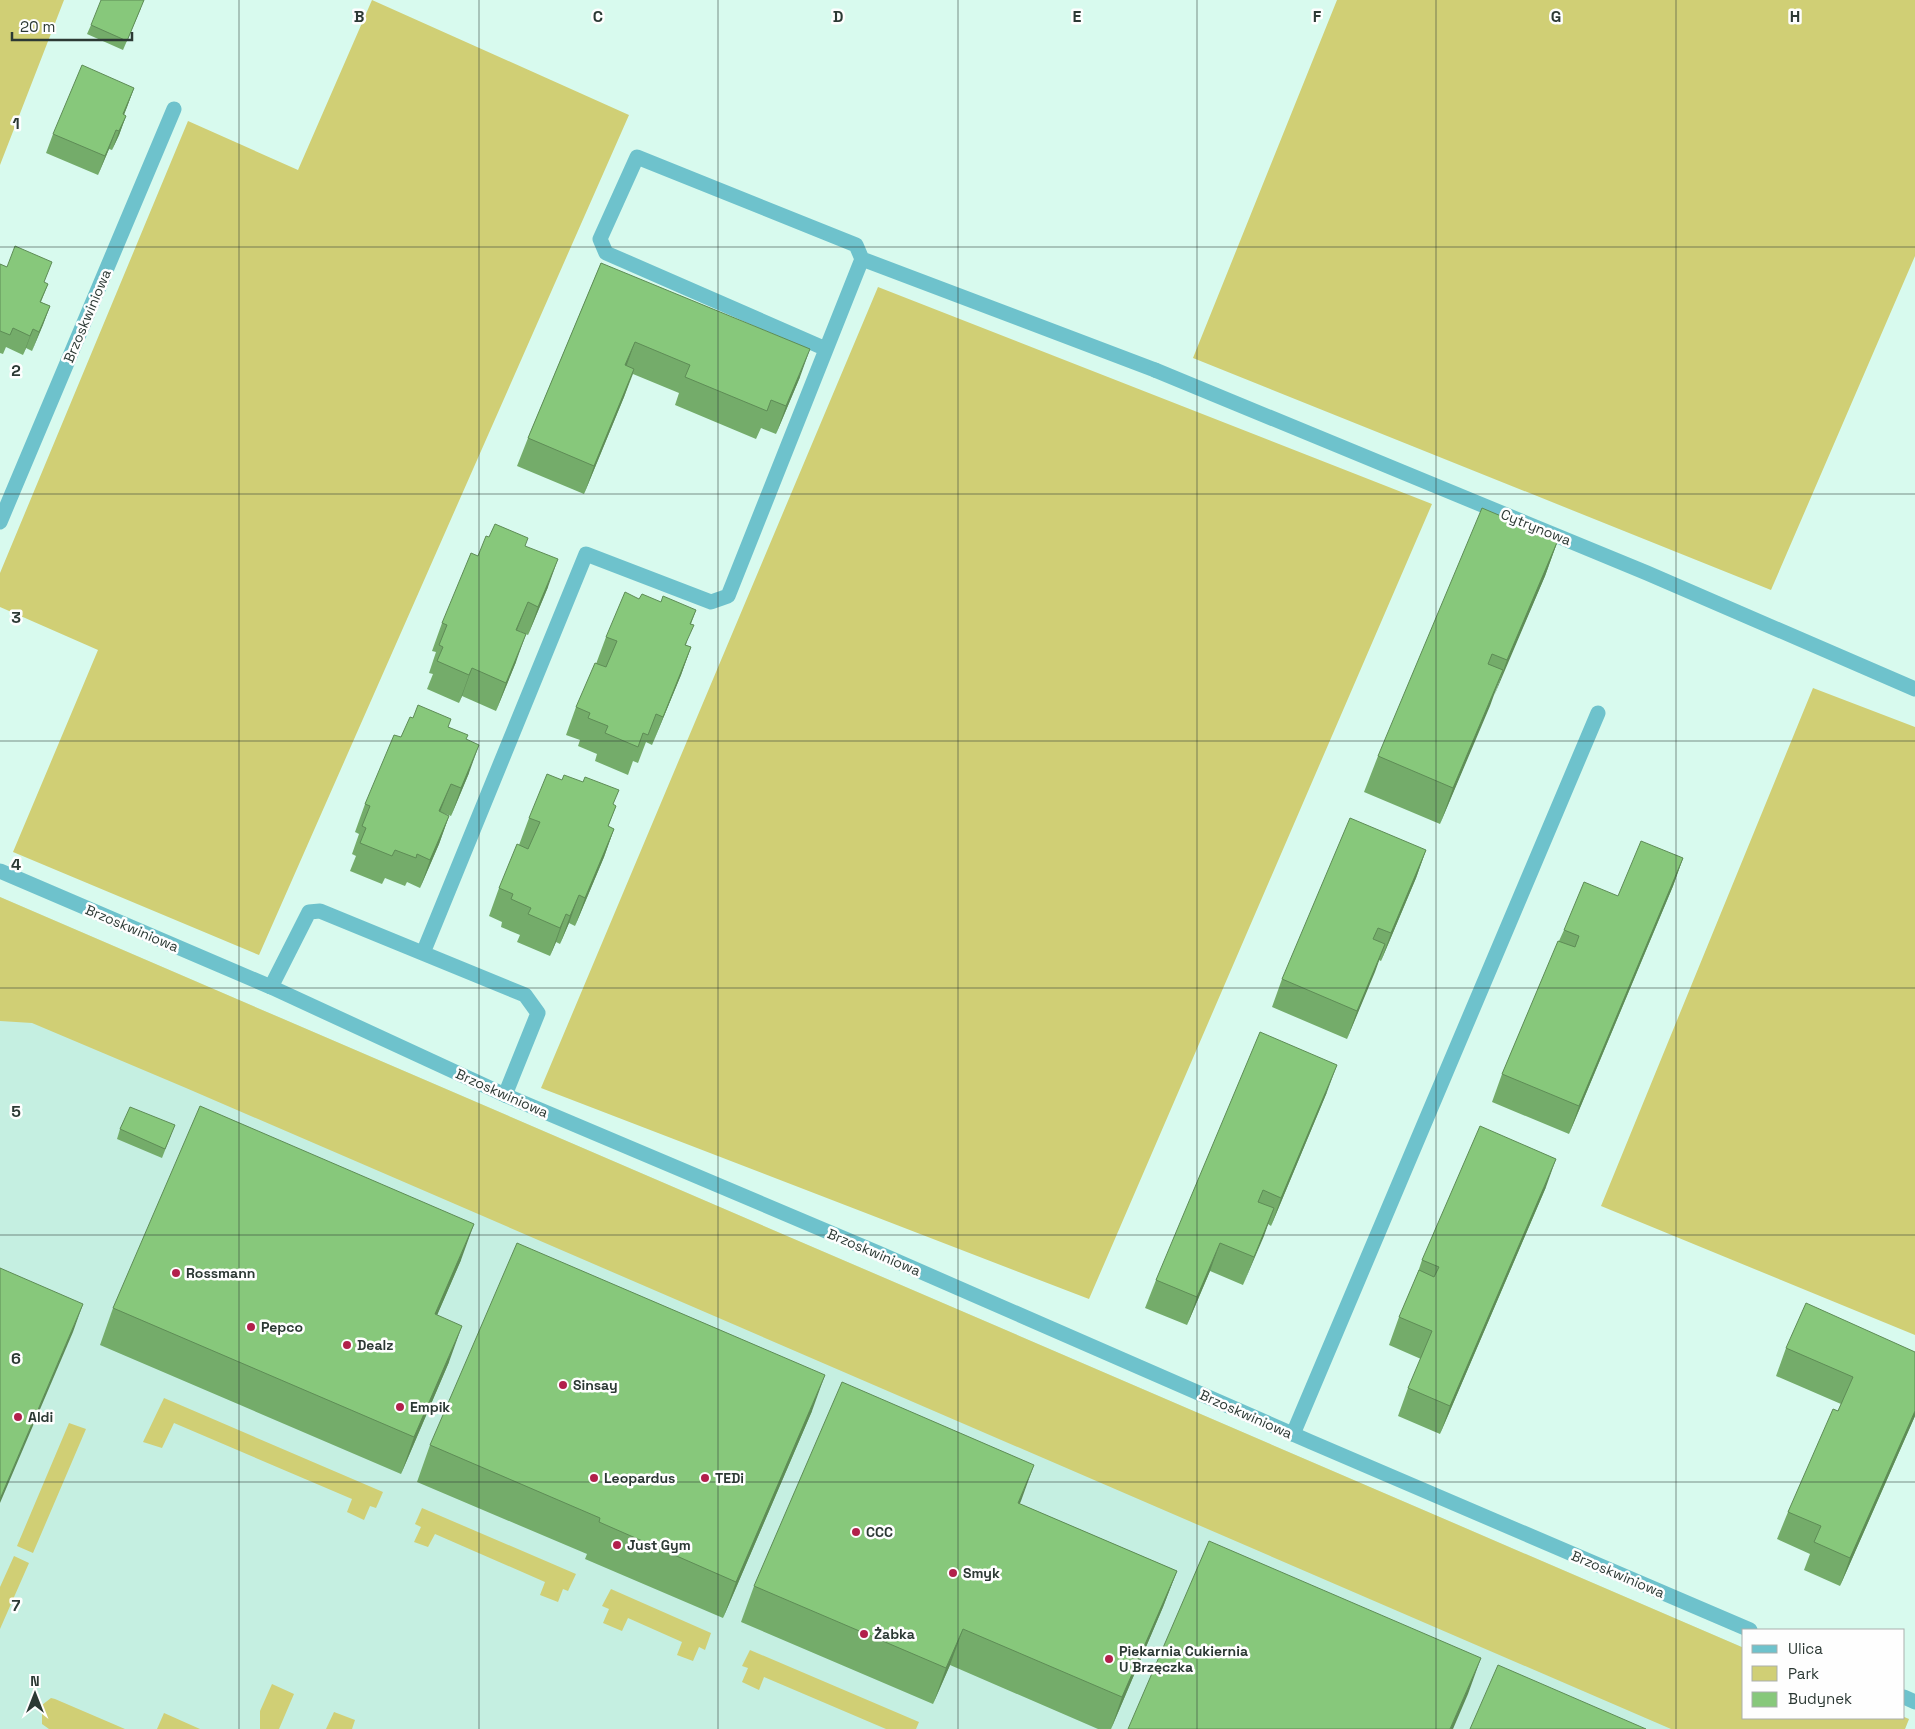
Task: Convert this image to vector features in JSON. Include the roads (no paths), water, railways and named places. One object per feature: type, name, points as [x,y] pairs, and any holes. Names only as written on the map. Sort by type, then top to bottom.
[{"type":"street","name":"Brzoskwiniowa","points":[[0,522],[174,109]]},
{"type":"street","points":[[423,954],[586,554],[712,602],[728,596],[826,350],[862,259],[856,245],[637,157],[600,239],[606,253],[826,350]]},
{"type":"street","name":"Cytrynowa","points":[[862,259],[1155,370],[1647,573],[1915,689]]},
{"type":"street","points":[[1293,1434],[1598,713]]},
{"type":"street","name":"Brzoskwiniowa","points":[[0,871],[271,987],[505,1095],[891,1258],[1293,1434],[1748,1629]]},
{"type":"street","points":[[271,987],[309,912],[320,911],[525,995],[538,1013],[505,1095]]},
{"type":"place","name":"Rossmann","points":[[176,1273]]},
{"type":"place","name":"Pepco","points":[[251,1327]]},
{"type":"place","name":"Dealz","points":[[347,1345]]},
{"type":"place","name":"Sinsay","points":[[563,1385]]},
{"type":"place","name":"Empik","points":[[400,1407]]},
{"type":"place","name":"Aldi","points":[[18,1417]]},
{"type":"place","name":"Leopardus","points":[[594,1478]]},
{"type":"place","name":"TEDi","points":[[705,1478]]},
{"type":"place","name":"CCC","points":[[856,1532]]},
{"type":"place","name":"Just Gym","points":[[617,1545]]},
{"type":"place","name":"Smyk","points":[[953,1573]]},
{"type":"place","name":"Żabka","points":[[864,1634]]},
{"type":"place","name":"Piekarnia Cukiernia U Brzęczka","points":[[1109,1659]]}]
